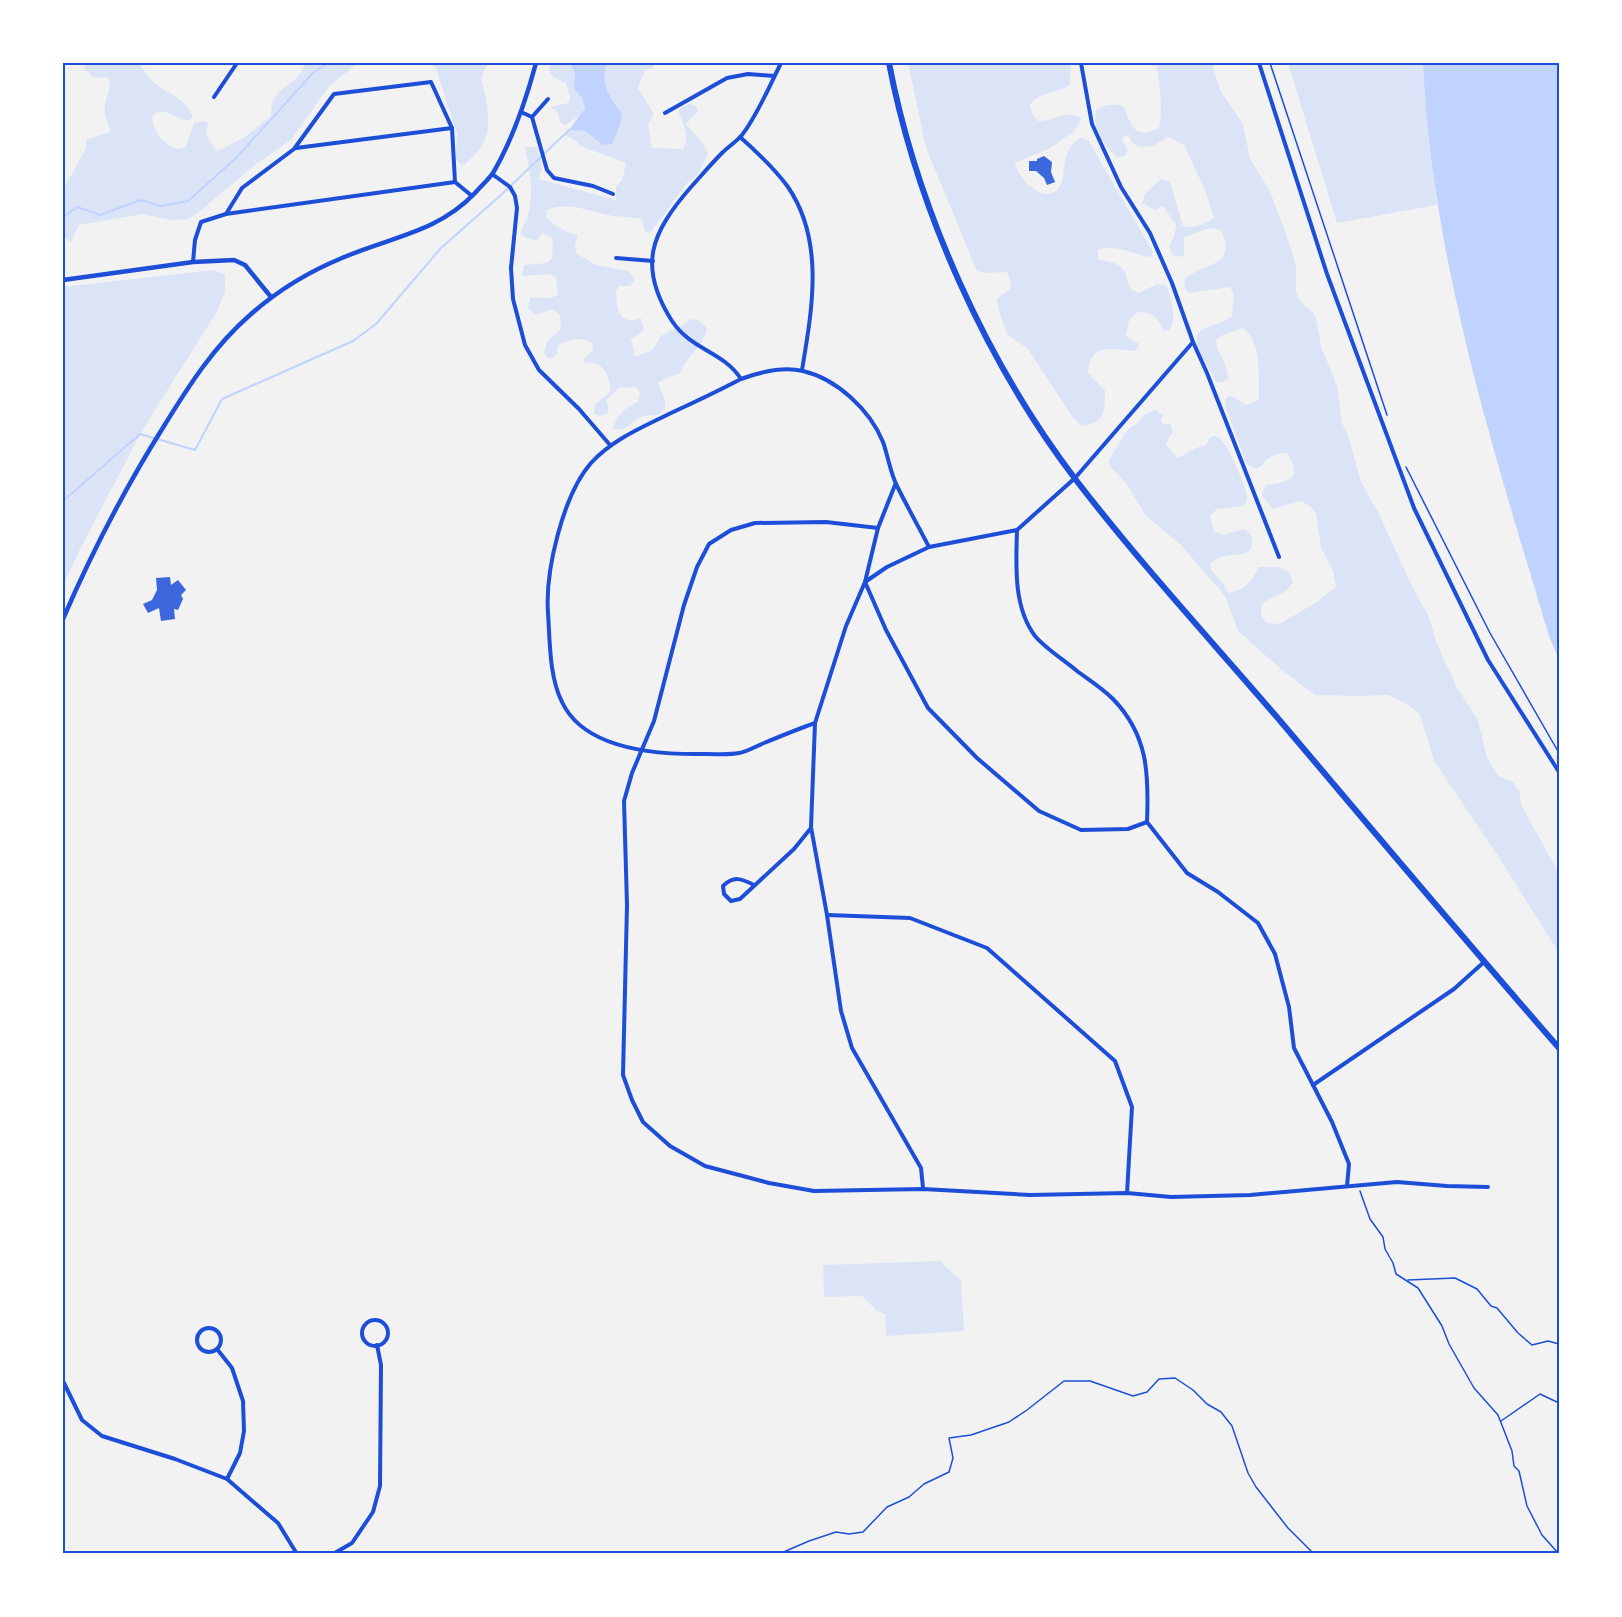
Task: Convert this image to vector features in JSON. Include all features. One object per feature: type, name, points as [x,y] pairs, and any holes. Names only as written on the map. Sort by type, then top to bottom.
[{"type":"highway","points":[[888,63],[928,205],[966,298],[1027,408],[1075,478],[1161,584],[1559,1048]]},
{"type":"street","points":[[214,97],[237,63]]},
{"type":"street","points":[[63,620],[116,507],[179,402],[226,339],[271,297],[325,265],[423,229],[446,218],[472,196],[492,174],[521,112],[536,63]]},
{"type":"street","points":[[741,379],[733,368],[684,337],[674,324],[656,291],[653,280],[654,241],[671,210],[721,153],[740,137],[782,63]]},
{"type":"street","points":[[1081,63],[1092,124],[1121,187],[1150,233],[1172,283],[1193,342],[1279,557]]},
{"type":"street","points":[[1259,63],[1327,274],[1414,508],[1488,660],[1559,772]]},
{"type":"street","points":[[665,113],[728,78],[748,74],[774,76]]},
{"type":"street","points":[[226,214],[242,188],[294,149],[334,94],[431,82],[452,128],[455,182],[472,196]]},
{"type":"street","points":[[532,117],[548,99]]},
{"type":"street","points":[[521,112],[532,117],[547,170],[554,178],[592,186],[613,194]]},
{"type":"street","points":[[294,149],[452,128]]},
{"type":"street","points":[[740,137],[760,155],[789,189],[809,240],[813,291],[802,370]]},
{"type":"street","points":[[492,174],[510,188],[515,196],[517,208],[511,268],[513,299],[525,345],[539,370],[579,409],[610,445]]},
{"type":"street","points":[[193,262],[195,240],[201,222],[226,214],[455,182]]},
{"type":"street","points":[[616,258],[653,261]]},
{"type":"street","points":[[63,280],[193,262],[234,260],[245,265],[271,297]]},
{"type":"street","points":[[865,582],[887,567],[929,547],[1017,530],[1075,478],[1193,342]]},
{"type":"street","points":[[815,723],[741,753],[677,755],[642,751],[603,738],[572,718],[556,689],[550,645],[547,586],[559,534],[579,479],[610,445],[634,431],[741,379],[768,370],[802,370],[835,386],[864,412],[873,424],[882,441],[895,484],[929,547]]},
{"type":"street","points":[[895,484],[878,528],[865,582],[846,626],[815,723],[811,827],[841,1011],[852,1048],[921,1168],[922,1189]]},
{"type":"street","points":[[878,528],[826,522],[755,523],[731,530],[709,544],[694,576],[654,721],[632,773],[624,801],[627,906],[623,1075],[643,1122],[670,1146],[705,1166],[769,1184],[814,1191],[922,1189],[1030,1195],[1127,1193],[1171,1197],[1250,1195],[1397,1182],[1488,1187]]},
{"type":"street","points":[[1017,530],[1018,590],[1026,620],[1035,636],[1113,699],[1137,732],[1144,753],[1149,785],[1147,822],[1187,873],[1218,892],[1257,923],[1275,954],[1289,1007],[1294,1048],[1341,1142],[1349,1164],[1347,1186]]},
{"type":"street","points":[[865,582],[886,630],[928,708],[977,758],[1040,811],[1082,830],[1128,829],[1147,822]]},
{"type":"street","points":[[754,885],[740,878],[730,880],[723,886],[724,894],[731,901],[740,899],[794,849],[811,827]]},
{"type":"street","points":[[827,915],[910,918],[987,948],[1115,1061],[1132,1107],[1127,1193]]},
{"type":"street","points":[[1313,1085],[1454,989],[1484,962]]},
{"type":"street","points":[[368,1322],[383,1323],[388,1330],[385,1341],[377,1345],[369,1344],[363,1338],[363,1329],[368,1322]]},
{"type":"street","points":[[210,1329],[217,1332],[220,1338],[217,1349],[210,1352],[203,1350],[198,1345],[200,1334],[210,1329]]},
{"type":"street","points":[[333,1554],[352,1542],[373,1512],[380,1486],[381,1365],[377,1345]]},
{"type":"street","points":[[217,1349],[232,1368],[243,1401],[244,1431],[240,1453],[227,1479]]},
{"type":"street","points":[[63,1381],[82,1420],[102,1436],[176,1459],[227,1479],[278,1523],[297,1554]]},
{"type":"path","points":[[1270,63],[1387,416]]},
{"type":"path","points":[[1406,468],[1490,633],[1559,753]]},
{"type":"path","points":[[1359,1184],[1367,1212],[1383,1237],[1385,1249],[1396,1274],[1418,1288],[1423,1294],[1474,1388],[1497,1415],[1512,1451],[1514,1466],[1519,1471],[1527,1506],[1542,1535],[1559,1554]]},
{"type":"path","points":[[1407,1280],[1455,1278],[1477,1289],[1491,1306],[1497,1308],[1518,1333],[1532,1345],[1548,1341],[1559,1344]]},
{"type":"path","points":[[779,1554],[809,1540],[836,1532],[849,1534],[863,1532],[887,1507],[909,1497],[924,1484],[949,1472],[953,1458],[949,1438],[971,1435],[1009,1422],[1064,1381],[1090,1381],[1133,1396],[1147,1392],[1159,1378],[1175,1378],[1193,1390],[1207,1404],[1221,1412],[1232,1426],[1248,1473],[1256,1487],[1288,1528],[1314,1554]]},
{"type":"path","points":[[1500,1422],[1540,1394],[1559,1403]]},
{"type":"shaded area","points":[[87,63],[139,63],[154,83],[183,101],[191,111],[193,118],[187,121],[165,112],[157,112],[152,117],[160,137],[178,149],[186,147],[194,123],[208,122],[206,133],[218,151],[245,137],[271,116],[275,97],[297,78],[305,63],[358,63],[330,85],[291,140],[256,164],[189,219],[171,220],[143,214],[79,225],[71,242],[63,236],[63,190],[86,148],[86,140],[110,132],[105,108],[110,81],[106,77],[94,77],[89,71],[83,70]]},
{"type":"shaded area","points":[[432,63],[488,63],[482,78],[488,112],[488,131],[480,148],[464,165],[456,159],[457,134]]},
{"type":"shaded area","points":[[550,63],[570,63],[575,73],[574,88],[582,98],[585,108],[578,117],[565,125],[560,122],[558,112],[550,107],[568,103],[570,98],[566,84],[551,75]]},
{"type":"shaded area","points":[[607,63],[654,63],[654,67],[645,70],[638,88],[654,114],[648,124],[652,148],[683,149],[686,134],[678,110],[689,104],[696,106],[698,111],[686,124],[705,146],[708,155],[697,175],[687,183],[650,233],[645,231],[642,219],[613,216],[572,207],[547,210],[546,217],[553,223],[565,231],[578,235],[576,253],[596,265],[628,271],[635,279],[630,286],[619,286],[616,291],[618,310],[623,318],[633,320],[641,318],[644,331],[631,339],[635,357],[652,350],[661,336],[692,319],[698,320],[707,328],[702,341],[686,361],[680,373],[658,382],[665,401],[665,408],[659,415],[639,418],[623,429],[613,429],[616,420],[626,409],[638,402],[640,393],[636,387],[619,388],[606,400],[609,408],[607,414],[599,416],[594,414],[595,404],[610,392],[610,387],[605,371],[601,367],[585,363],[584,359],[593,350],[592,343],[579,339],[571,340],[558,345],[557,355],[549,359],[544,353],[548,341],[561,329],[560,316],[553,309],[536,315],[527,307],[531,297],[550,298],[558,295],[556,277],[550,274],[522,276],[524,265],[547,263],[552,258],[553,242],[551,237],[542,233],[537,241],[520,234],[528,214],[531,195],[525,147],[537,147],[542,168],[539,179],[616,200],[616,186],[622,181],[626,163],[578,145],[578,142],[565,135],[569,130],[585,131],[603,145],[617,107],[606,86]]},
{"type":"shaded area","points":[[908,63],[1071,63],[1070,84],[1039,97],[1030,105],[1038,121],[1067,115],[1082,119],[1074,131],[1050,148],[1015,163],[1017,168],[1030,186],[1043,194],[1050,194],[1060,186],[1066,158],[1073,144],[1081,138],[1088,140],[1152,250],[1152,257],[1106,248],[1098,250],[1098,259],[1121,267],[1126,274],[1130,288],[1139,293],[1157,284],[1166,286],[1173,314],[1169,331],[1163,330],[1154,316],[1137,312],[1129,320],[1126,336],[1138,343],[1139,347],[1135,351],[1111,349],[1098,352],[1093,356],[1088,373],[1105,390],[1104,410],[1095,422],[1082,426],[1074,419],[1028,349],[1007,334],[997,299],[1010,289],[1011,282],[1007,272],[977,271],[926,148]]},
{"type":"shaded area","points":[[1156,63],[1212,63],[1220,90],[1243,124],[1250,159],[1270,191],[1291,248],[1296,266],[1296,292],[1300,301],[1316,318],[1321,346],[1337,386],[1342,423],[1348,435],[1361,482],[1429,617],[1437,644],[1457,688],[1478,720],[1487,757],[1498,776],[1512,781],[1520,793],[1521,805],[1559,873],[1559,953],[1434,761],[1420,715],[1409,705],[1388,695],[1315,695],[1282,670],[1238,631],[1226,598],[1220,590],[1180,544],[1146,516],[1126,483],[1110,466],[1109,460],[1127,430],[1144,415],[1155,410],[1163,415],[1161,420],[1163,424],[1170,424],[1172,427],[1172,434],[1166,445],[1178,458],[1206,445],[1210,437],[1217,436],[1232,457],[1241,476],[1247,498],[1243,506],[1217,509],[1210,516],[1214,531],[1222,535],[1244,529],[1251,534],[1252,544],[1250,550],[1245,553],[1223,556],[1210,565],[1228,593],[1239,590],[1247,584],[1259,567],[1278,567],[1289,572],[1293,582],[1289,587],[1261,605],[1261,615],[1267,623],[1280,624],[1336,587],[1333,571],[1321,547],[1316,513],[1310,506],[1300,501],[1273,509],[1262,496],[1265,485],[1287,480],[1294,474],[1292,462],[1287,453],[1272,456],[1262,466],[1255,469],[1246,463],[1225,405],[1225,400],[1229,396],[1246,405],[1259,400],[1258,361],[1249,334],[1242,328],[1216,340],[1228,379],[1223,382],[1216,382],[1197,347],[1197,334],[1232,316],[1234,295],[1230,287],[1189,293],[1185,288],[1184,280],[1222,258],[1225,243],[1221,230],[1210,228],[1184,237],[1182,257],[1172,255],[1169,245],[1174,237],[1176,225],[1163,206],[1155,210],[1142,203],[1145,194],[1161,179],[1170,182],[1183,226],[1199,225],[1214,218],[1205,190],[1184,145],[1168,137],[1153,146],[1139,147],[1132,142],[1130,137],[1124,135],[1122,139],[1128,151],[1125,156],[1117,157],[1108,148],[1097,130],[1096,110],[1112,105],[1123,106],[1132,125],[1139,131],[1159,128],[1161,112]]},
{"type":"shaded area","points":[[1288,63],[1423,63],[1437,205],[1337,223]]},
{"type":"shaded area","points":[[213,270],[225,274],[225,292],[216,313],[143,429],[63,586],[63,287]]},
{"type":"shaded area","points":[[940,1261],[961,1281],[964,1331],[886,1336],[885,1314],[877,1311],[862,1296],[824,1297],[823,1265]]},
{"type":"water","points":[[570,63],[607,63],[605,83],[607,90],[622,113],[612,144],[603,145],[585,131],[569,130],[585,108],[582,98],[574,89],[575,73]]},
{"type":"water","points":[[1423,63],[1559,63],[1559,660],[1549,636],[1507,495],[1468,353],[1439,209],[1429,137]]},
{"type":"building","points":[[1044,156],[1052,162],[1051,172],[1055,182],[1047,185],[1044,178],[1036,171],[1029,171],[1029,161],[1037,161]]},
{"type":"building","points":[[170,577],[171,585],[178,580],[186,590],[181,595],[183,599],[178,610],[174,609],[175,619],[161,621],[159,608],[148,613],[143,604],[152,600],[157,590],[156,578]]},
{"type":"waterway","points":[[63,217],[77,207],[100,215],[141,200],[160,206],[188,201],[236,158],[313,73],[328,63]]},
{"type":"waterway","points":[[63,501],[140,434],[195,450],[222,399],[353,341],[376,324],[441,248],[569,130]]}]
